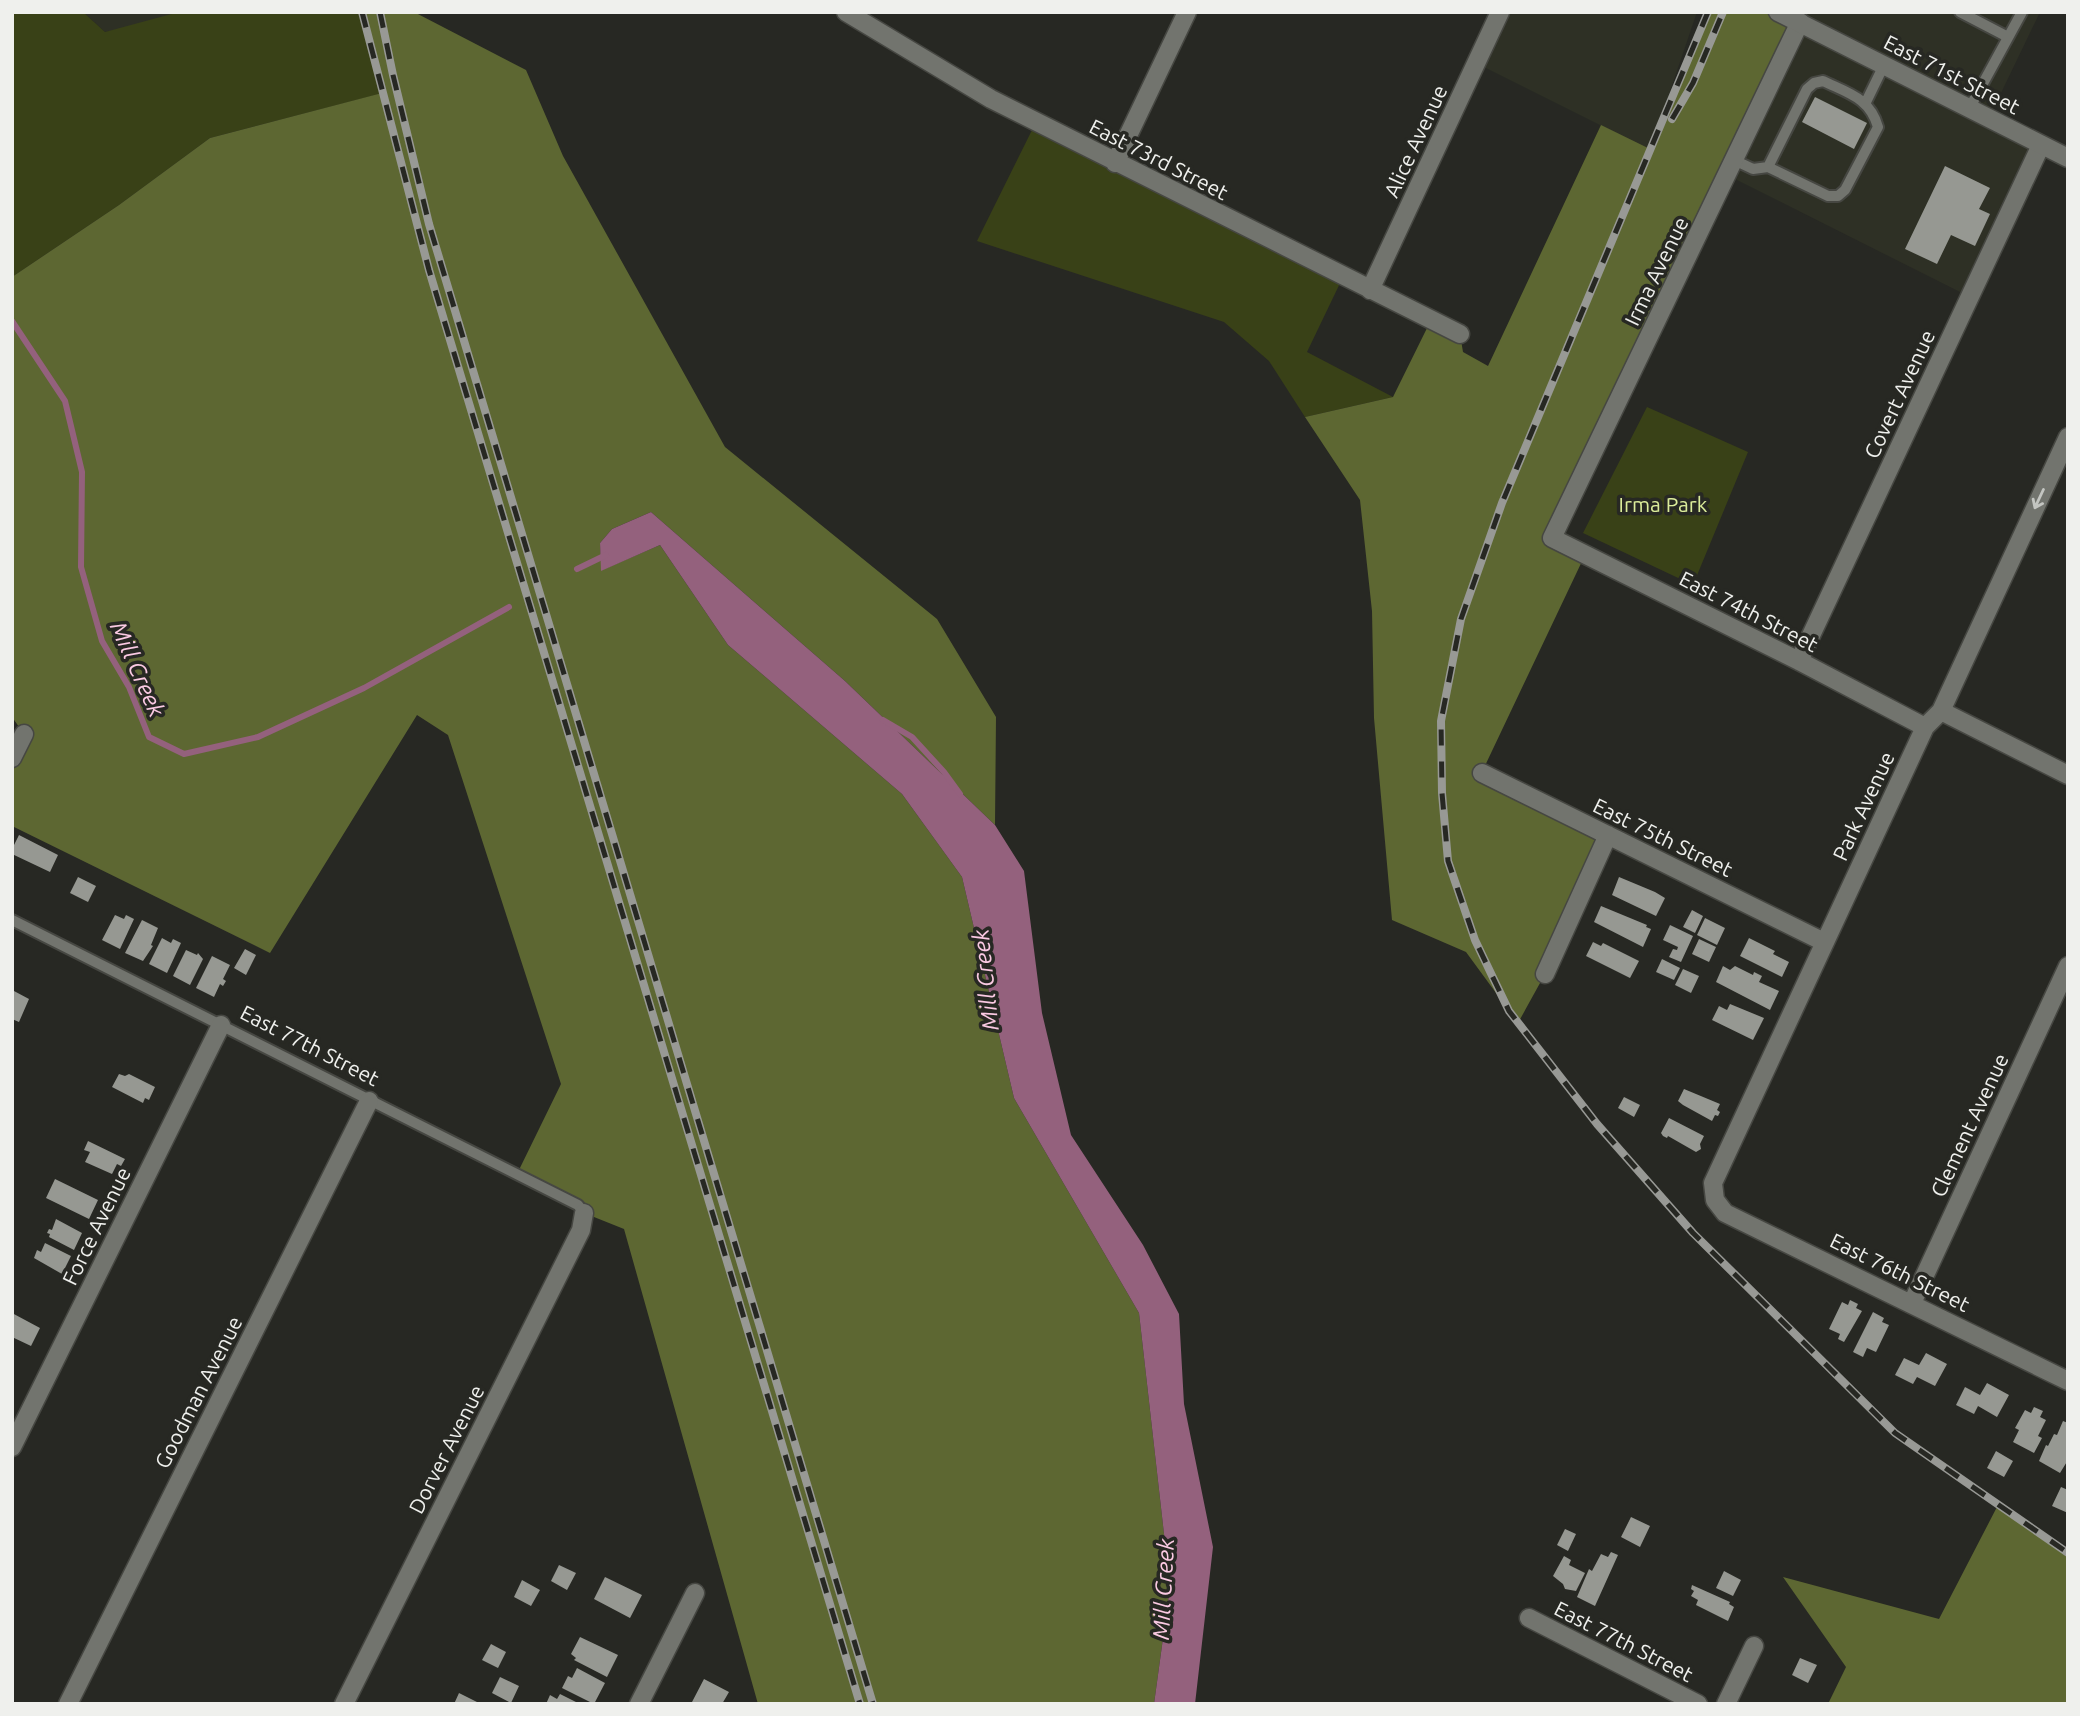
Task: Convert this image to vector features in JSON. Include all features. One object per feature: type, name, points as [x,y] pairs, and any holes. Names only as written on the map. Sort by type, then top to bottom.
[{"type":"street","name":"East 73rd Street","points":[[846,12],[990,99],[1460,334]]},
{"type":"street","points":[[1115,163],[1187,12]]},
{"type":"street","name":"Alice Avenue","points":[[1370,290],[1500,12]]},
{"type":"street","name":"East 71st Street","points":[[1778,12],[2068,158]]},
{"type":"street","name":"Irma Avenue","points":[[1552,538],[1800,22]]},
{"type":"street","name":"Covert Avenue","points":[[1799,661],[2041,145]]},
{"type":"street","name":"Park Avenue","points":[[1715,1200],[1713,1183],[1824,942],[1925,727],[1941,711],[2068,437]]},
{"type":"street","name":"East 74th Street","points":[[1552,538],[1925,727]]},
{"type":"street","points":[[1941,711],[2068,775]]},
{"type":"street","points":[[12,758],[24,734]]},
{"type":"street","name":"East 75th Street","points":[[1482,773],[1824,942]]},
{"type":"street","points":[[1545,974],[1608,835]]},
{"type":"street","name":"Clement Avenue","points":[[1912,1303],[2068,966]]},
{"type":"street","name":"Force Avenue","points":[[12,1447],[221,1026]]},
{"type":"street","name":"Goodman Avenue","points":[[68,1704],[369,1101]]},
{"type":"street","name":"East 76th Street","points":[[1715,1200],[1724,1213],[2068,1381]]},
{"type":"street","name":"Dorver Avenue","points":[[344,1704],[581,1230],[584,1213]]},
{"type":"street","points":[[639,1704],[695,1593]]},
{"type":"street","name":"East 77th Street","points":[[1530,1618],[1698,1704]]},
{"type":"street","points":[[1727,1704],[1754,1646]]},
{"type":"lane","points":[[1959,12],[2008,37]]},
{"type":"lane","points":[[1969,109],[2022,12]]},
{"type":"lane","points":[[1866,102],[1884,65]]},
{"type":"lane","points":[[1734,160],[1753,169],[1768,167],[1828,196],[1838,196],[1845,190],[1878,127],[1874,113],[1866,102],[1823,81],[1814,83],[1807,89],[1768,167]]},
{"type":"lane","name":"East 77th Street","points":[[12,920],[578,1205],[584,1213]]},
{"type":"shaded area","points":[[83,12],[210,12],[105,32]]},
{"type":"shaded area","points":[[1500,12],[1697,12],[1650,150],[1476,63]]},
{"type":"shaded area","points":[[1778,12],[2040,12],[1989,118],[2041,145],[1970,297],[1727,175]]},
{"type":"shaded area","points":[[651,512],[845,681],[995,825],[1024,871],[1042,1013],[1071,1135],[1143,1245],[1179,1314],[1184,1404],[1213,1547],[1195,1704],[1154,1704],[1170,1587],[1139,1313],[1014,1098],[962,877],[902,794],[728,645],[660,545],[601,571],[600,543],[612,529]]},
{"type":"green space","points":[[12,12],[83,12],[105,32],[179,12],[362,12],[383,93],[210,138],[119,205],[12,277]]},
{"type":"green space","points":[[362,12],[414,12],[526,70],[563,156],[725,447],[937,619],[996,717],[995,825],[845,681],[651,512],[612,529],[600,543],[602,570],[660,545],[728,645],[902,794],[962,877],[1014,1098],[1139,1313],[1170,1587],[1154,1704],[758,1704],[624,1229],[584,1213],[517,1174],[561,1084],[448,735],[417,715],[270,953],[12,826],[12,758],[24,734],[12,717],[12,277],[119,205],[210,138],[382,93]]},
{"type":"green space","points":[[1708,12],[1778,12],[1800,22],[1553,538],[1585,555],[1482,772],[1608,835],[1545,974],[1518,1023],[1466,952],[1392,920],[1374,718],[1372,611],[1360,500],[1305,417],[1393,397],[1431,320],[1460,334],[1463,352],[1488,366],[1601,125],[1650,149]]},
{"type":"green space","points":[[1036,122],[1343,277],[1307,352],[1393,397],[1305,417],[1269,361],[1224,322],[977,241]]},
{"type":"green space","name":"Irma Park","points":[[1647,407],[1748,452],[1693,585],[1583,533]]},
{"type":"green space","points":[[1998,1505],[2068,1553],[2068,1704],[1828,1704],[1846,1667],[1783,1577],[1939,1619]]},
{"type":"building","points":[[1815,97],[1867,123],[1854,149],[1802,122]]},
{"type":"building","points":[[1945,166],[1990,188],[1979,209],[1990,214],[1975,246],[1951,235],[1937,264],[1905,249]]},
{"type":"building","points":[[19,835],[58,855],[50,872],[12,854]]},
{"type":"building","points":[[78,877],[96,886],[88,902],[70,893]]},
{"type":"building","points":[[1619,877],[1665,898],[1656,916],[1612,895]]},
{"type":"building","points":[[1601,906],[1647,925],[1646,927],[1651,929],[1643,947],[1594,922]]},
{"type":"building","points":[[1692,910],[1703,916],[1695,933],[1683,927]]},
{"type":"building","points":[[115,915],[124,919],[126,915],[134,919],[120,949],[102,940]]},
{"type":"building","points":[[1705,918],[1725,928],[1717,945],[1697,935]]},
{"type":"building","points":[[142,920],[158,928],[151,945],[153,946],[143,961],[125,953]]},
{"type":"building","points":[[1670,925],[1693,936],[1681,962],[1669,957],[1673,949],[1677,950],[1678,947],[1663,940]]},
{"type":"building","points":[[162,938],[171,943],[173,939],[181,943],[167,973],[149,964]]},
{"type":"building","points":[[1749,938],[1775,951],[1773,954],[1789,962],[1782,977],[1740,956]]},
{"type":"building","points":[[1699,939],[1716,947],[1709,962],[1692,954]]},
{"type":"building","points":[[1593,942],[1601,946],[1603,943],[1639,961],[1630,978],[1586,956]]},
{"type":"building","points":[[245,949],[256,955],[246,975],[234,968]]},
{"type":"building","points":[[186,950],[197,955],[198,953],[203,959],[190,985],[173,976]]},
{"type":"building","points":[[212,956],[230,965],[223,979],[226,981],[223,986],[220,984],[214,997],[196,988]]},
{"type":"building","points":[[1662,959],[1680,968],[1674,980],[1656,972]]},
{"type":"building","points":[[1723,966],[1730,970],[1735,966],[1753,975],[1754,972],[1762,976],[1759,982],[1779,991],[1770,1010],[1716,982]]},
{"type":"building","points":[[1683,969],[1699,976],[1691,993],[1675,985]]},
{"type":"building","points":[[14,991],[29,999],[19,1022],[12,1019]]},
{"type":"building","points":[[1730,1004],[1764,1018],[1753,1040],[1712,1020],[1719,1006],[1727,1010]]},
{"type":"building","points":[[119,1074],[129,1074],[155,1087],[149,1100],[145,1098],[143,1103],[112,1087]]},
{"type":"building","points":[[1684,1089],[1720,1104],[1718,1116],[1715,1115],[1712,1121],[1683,1105],[1678,1101]]},
{"type":"building","points":[[1624,1097],[1640,1105],[1634,1117],[1618,1108]]},
{"type":"building","points":[[1669,1118],[1704,1136],[1701,1149],[1696,1152],[1668,1136],[1663,1136],[1661,1133]]},
{"type":"building","points":[[88,1141],[125,1159],[121,1166],[117,1164],[112,1174],[85,1162],[90,1152],[84,1150]]},
{"type":"building","points":[[55,1179],[98,1200],[89,1219],[46,1198]]},
{"type":"building","points":[[56,1219],[82,1233],[74,1250],[49,1237],[50,1234],[47,1233],[49,1229],[52,1230]]},
{"type":"building","points":[[45,1243],[71,1256],[62,1274],[34,1258],[37,1250],[41,1252]]},
{"type":"building","points":[[1850,1300],[1858,1304],[1856,1308],[1862,1311],[1844,1342],[1838,1339],[1840,1334],[1829,1329],[1842,1302],[1848,1305]]},
{"type":"building","points":[[1873,1312],[1884,1318],[1882,1322],[1889,1325],[1876,1352],[1867,1348],[1863,1357],[1853,1352]]},
{"type":"building","points":[[12,1313],[40,1328],[31,1346],[12,1337]]},
{"type":"building","points":[[1926,1353],[1947,1364],[1935,1386],[1917,1377],[1913,1384],[1895,1375],[1904,1358],[1919,1365]]},
{"type":"building","points":[[1987,1383],[2009,1395],[1997,1417],[1978,1406],[1974,1414],[1956,1405],[1965,1387],[1980,1395]]},
{"type":"building","points":[[2034,1407],[2043,1411],[2040,1417],[2046,1420],[2038,1436],[2042,1438],[2034,1453],[2013,1442],[2019,1430],[2015,1428],[2025,1410],[2031,1413]]},
{"type":"building","points":[[2063,1421],[2068,1423],[2068,1460],[2060,1473],[2039,1461],[2046,1445],[2048,1446],[2054,1434],[2057,1435]]},
{"type":"building","points":[[1996,1451],[2013,1461],[2004,1477],[1987,1468]]},
{"type":"building","points":[[2061,1487],[2068,1490],[2068,1513],[2052,1506]]},
{"type":"building","points":[[1631,1517],[1650,1526],[1640,1547],[1621,1537]]},
{"type":"building","points":[[1565,1529],[1576,1534],[1568,1551],[1557,1545]]},
{"type":"building","points":[[1611,1552],[1618,1555],[1595,1606],[1577,1597],[1589,1569],[1592,1571],[1601,1554],[1608,1557]]},
{"type":"building","points":[[1564,1556],[1571,1560],[1569,1565],[1585,1573],[1576,1591],[1565,1589],[1553,1576]]},
{"type":"building","points":[[559,1565],[576,1573],[567,1590],[551,1581]]},
{"type":"building","points":[[1724,1571],[1741,1580],[1733,1596],[1716,1588]]},
{"type":"building","points":[[605,1577],[642,1595],[630,1618],[594,1599]]},
{"type":"building","points":[[522,1580],[540,1590],[531,1606],[514,1597]]},
{"type":"building","points":[[1692,1585],[1730,1602],[1734,1607],[1728,1621],[1696,1605],[1698,1600],[1691,1596],[1694,1591],[1691,1589]]},
{"type":"building","points":[[580,1637],[618,1655],[607,1677],[574,1660],[576,1658],[571,1654]]},
{"type":"building","points":[[491,1644],[506,1652],[498,1668],[482,1660]]},
{"type":"building","points":[[1800,1658],[1817,1665],[1808,1683],[1792,1675]]},
{"type":"building","points":[[577,1668],[605,1683],[594,1704],[562,1688],[568,1676],[572,1678]]},
{"type":"building","points":[[500,1677],[519,1686],[511,1703],[492,1693]]},
{"type":"building","points":[[704,1679],[729,1692],[722,1704],[692,1702]]},
{"type":"building","points":[[459,1693],[481,1704],[454,1704]]},
{"type":"building","points":[[560,1694],[580,1704],[546,1704],[550,1695],[557,1699]]},
{"type":"waterway","name":"Mill Creek","points":[[12,321],[65,401],[82,472],[81,567],[102,641],[129,687],[149,737],[184,754],[258,737],[364,688],[509,607]]},
{"type":"waterway","name":"Mill Creek","points":[[577,569],[606,555]]},
{"type":"waterway","name":"Mill Creek","points":[[883,720],[912,737],[960,794]]},
{"type":"railway","points":[[362,12],[429,270],[860,1704]]},
{"type":"railway","points":[[380,12],[429,224],[873,1704]]},
{"type":"railway","points":[[1708,12],[1502,503],[1461,619],[1441,721],[1442,793],[1448,861],[1475,940],[1509,1011],[1597,1124],[1693,1233],[1895,1433],[2068,1553]]},
{"type":"railway","points":[[1672,119],[1693,83],[1723,12]]}]
